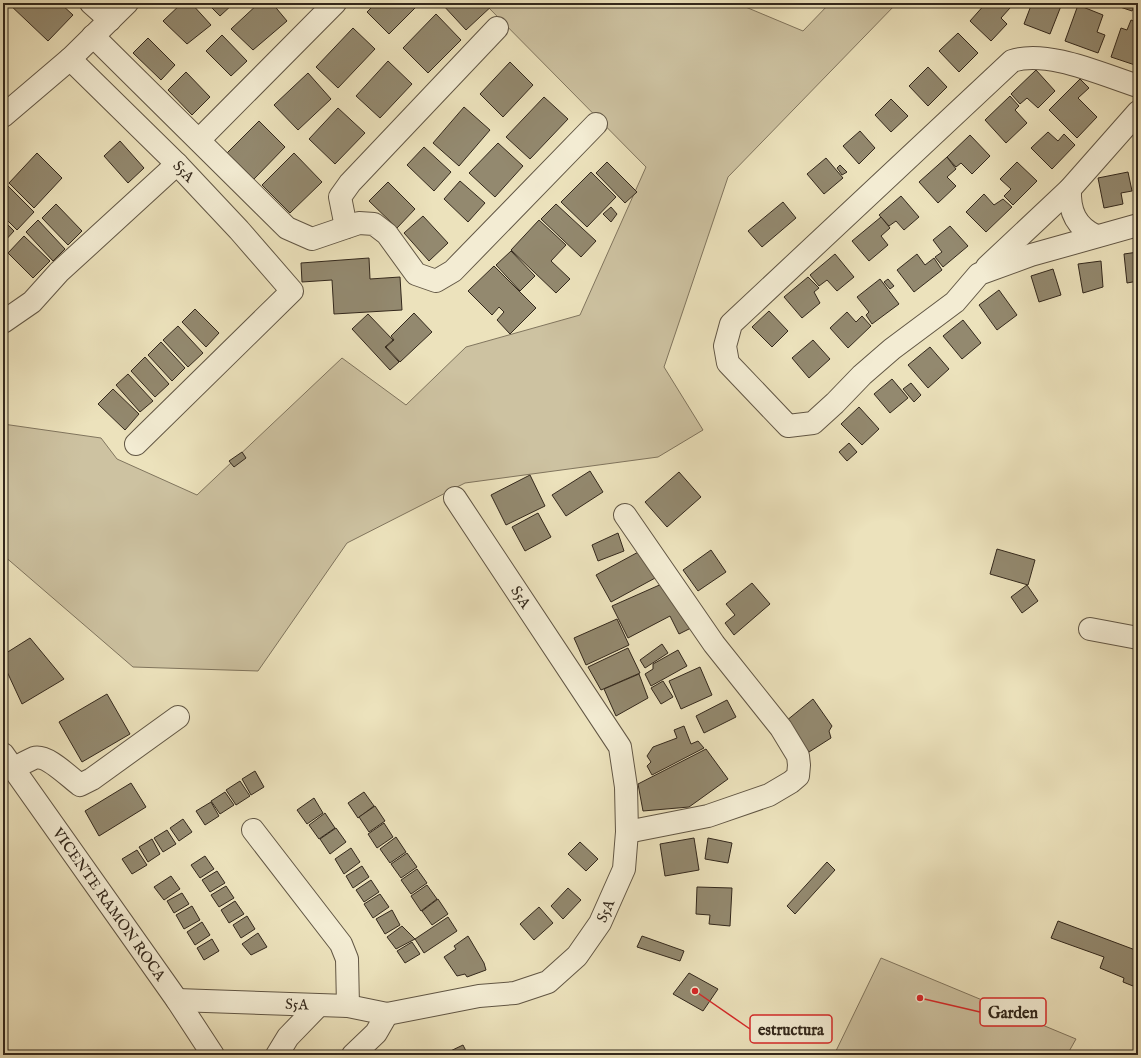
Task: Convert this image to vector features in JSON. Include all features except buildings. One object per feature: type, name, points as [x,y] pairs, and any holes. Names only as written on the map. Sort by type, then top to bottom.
[{"type":"street","points":[[91,3],[110,20]]},
{"type":"street","points":[[3,116],[70,59],[127,3]]},
{"type":"street","points":[[199,140],[334,3]]},
{"type":"street","points":[[346,227],[340,197],[350,183],[497,28]]},
{"type":"street","points":[[93,36],[287,228],[312,238],[359,223],[374,224],[387,234],[416,274],[436,281],[453,271],[596,124]]},
{"type":"street","points":[[1138,86],[1052,59],[1030,57],[1012,61],[731,324],[725,346],[728,363],[788,426],[813,423],[836,404],[862,375],[892,349],[955,302],[979,274],[1070,189],[1138,112]]},
{"type":"street","name":"S5A","points":[[70,59],[177,164],[239,230],[292,291],[136,444]]},
{"type":"street","points":[[3,322],[32,302],[59,272],[177,164]]},
{"type":"street","points":[[1070,189],[1069,201],[1077,222],[1089,233],[1096,236]]},
{"type":"street","points":[[979,274],[1031,255],[1138,225]]},
{"type":"street","name":"S5A","points":[[177,1000],[348,1006],[387,1014],[479,996],[515,992],[548,982],[578,956],[600,923],[624,869],[627,832],[626,787],[620,747],[455,498]]},
{"type":"street","points":[[625,515],[714,644],[780,728],[798,756],[799,765],[798,776],[769,795],[708,816],[627,832]]},
{"type":"street","points":[[1090,629],[1138,638]]},
{"type":"street","points":[[8,761],[43,758],[50,761],[80,785],[92,779],[178,718]]},
{"type":"street","name":"VICENTE RAMON ROCA","points":[[8,761],[177,1000],[213,1055]]},
{"type":"street","points":[[253,830],[341,944],[347,959],[348,1006]]},
{"type":"street","points":[[277,1055],[288,1037],[318,1006]]},
{"type":"street","points":[[353,1055],[376,1033],[387,1014]]},
{"type":"shaded area","points":[[484,3],[736,3],[803,31],[830,3],[897,3],[728,177],[664,367],[703,430],[658,457],[465,483],[347,543],[258,671],[133,667],[3,555],[3,424],[101,438],[117,459],[197,495],[342,358],[406,405],[466,347],[580,315],[646,167]]},
{"type":"shaded area","points":[[881,958],[1076,1039],[1067,1055],[834,1055]]},
{"type":"place","name":"estructura","points":[[695,991]]},
{"type":"place","name":"Garden","points":[[920,998]]}]
